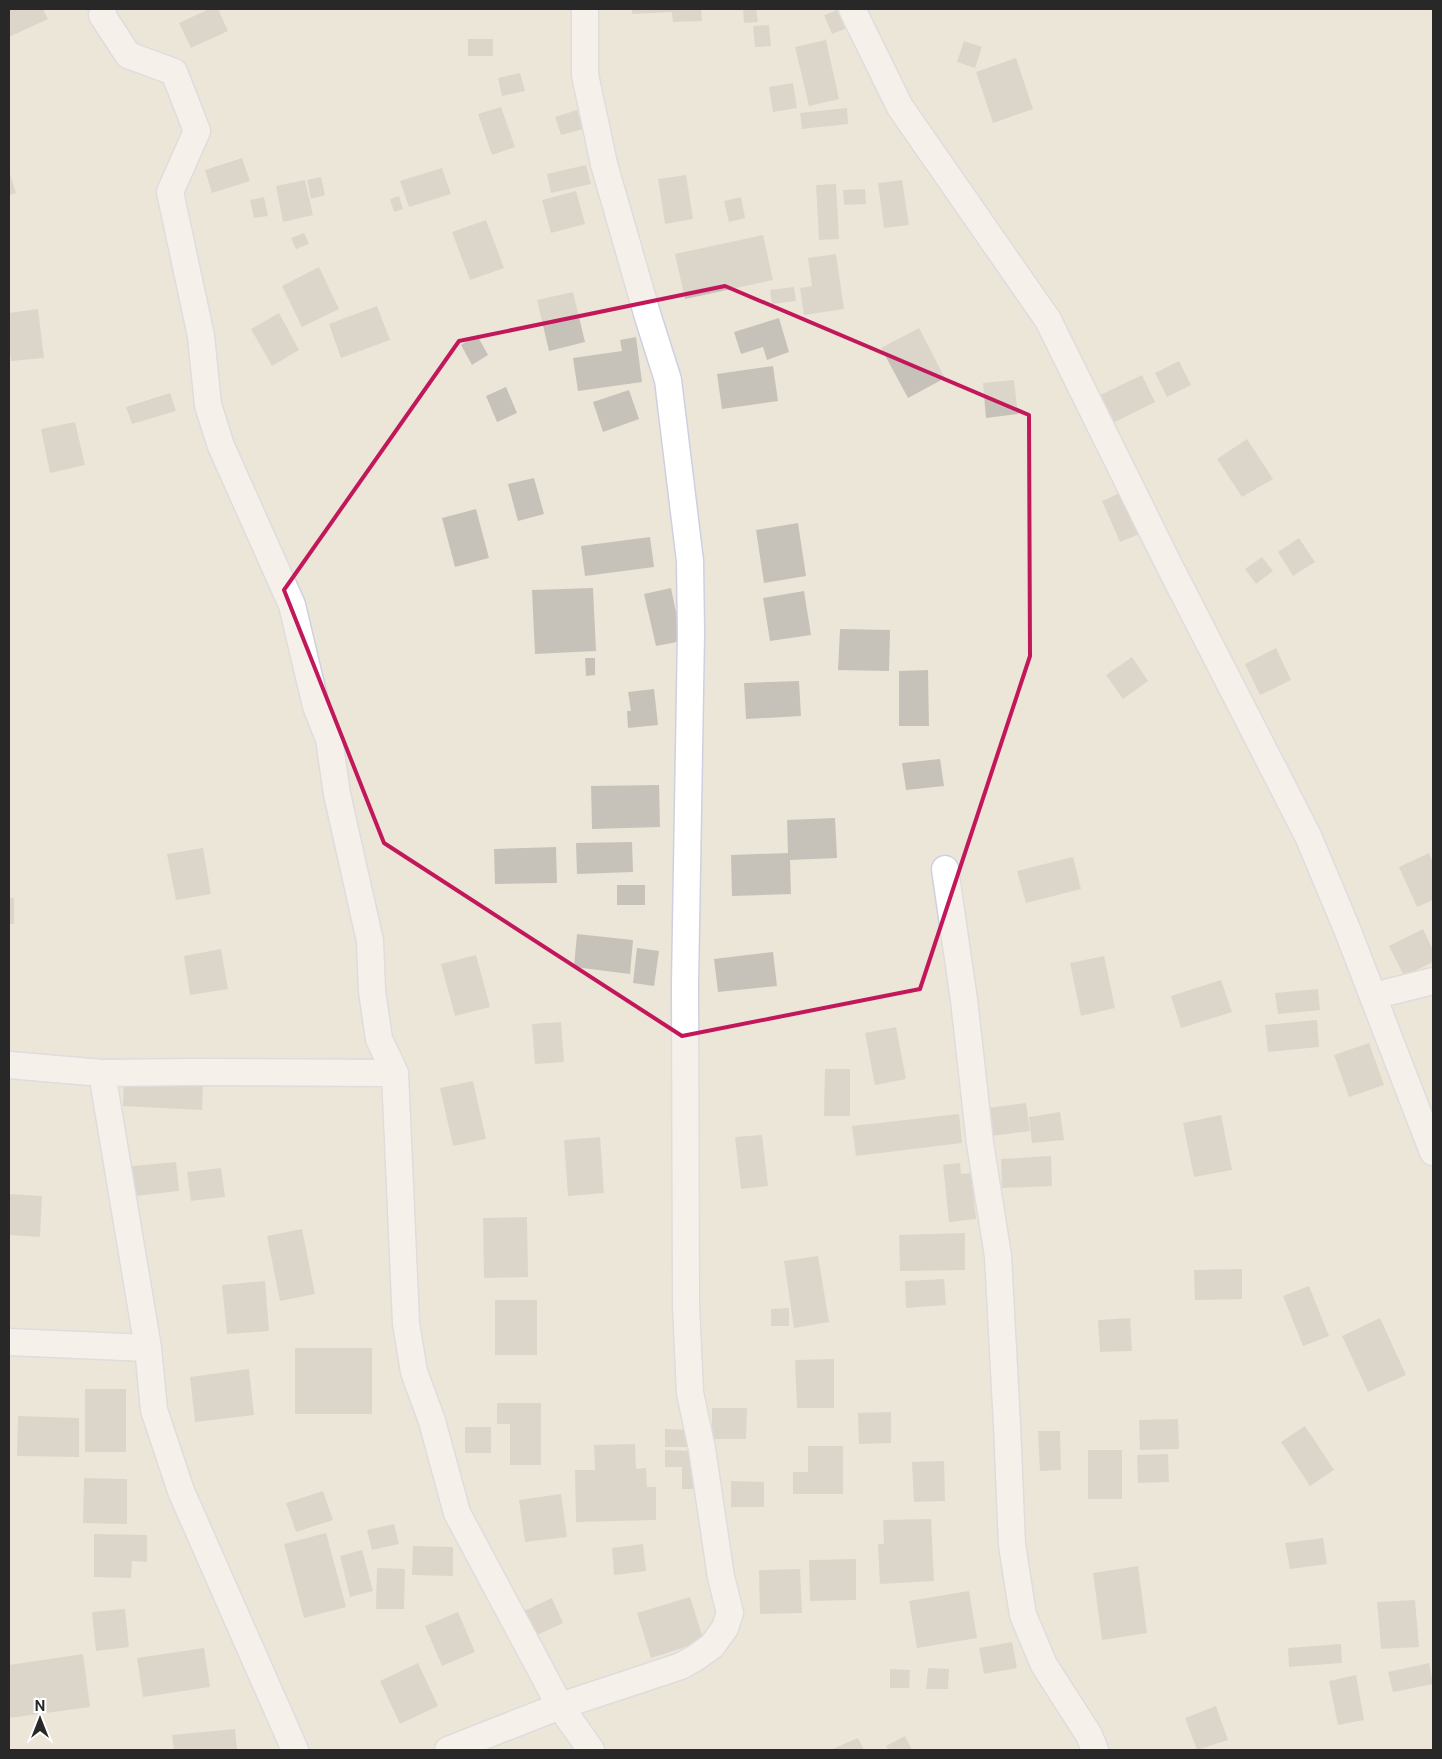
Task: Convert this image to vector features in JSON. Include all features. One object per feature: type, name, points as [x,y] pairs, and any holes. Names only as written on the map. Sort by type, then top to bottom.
[{"type":"street","points":[[103,9],[102,15],[128,55],[174,72],[197,131],[170,192],[201,336],[208,405],[222,446],[292,605],[316,706],[329,739],[337,794],[370,941],[372,991],[379,1039],[395,1073],[406,1323],[414,1372],[432,1421],[457,1513],[560,1706],[591,1750]]},
{"type":"street","points":[[448,1750],[560,1706],[681,1666],[712,1646],[725,1628],[730,1614],[721,1577],[702,1449],[690,1393],[686,1305],[685,984],[691,633],[690,561],[668,380],[602,155],[585,75],[585,9]]},
{"type":"street","points":[[852,9],[900,107],[1048,320],[1169,565],[1308,836],[1373,996],[1433,1152]]},
{"type":"street","points":[[945,870],[964,1000],[980,1144],[998,1256],[1012,1545],[1023,1615],[1044,1665],[1089,1735],[1095,1750]]},
{"type":"street","points":[[1373,996],[1433,980]]},
{"type":"street","points":[[9,1065],[102,1073],[395,1073]]},
{"type":"street","points":[[102,1073],[148,1348],[154,1410],[181,1491],[295,1750]]},
{"type":"street","points":[[9,1342],[148,1348]]},
{"type":"highlighted area","points":[[725,286],[1029,415],[1030,656],[920,989],[682,1036],[384,843],[284,590],[459,341]]},
{"type":"building","points":[[9,9],[43,9],[48,19],[9,37]]},
{"type":"building","points":[[209,9],[218,9],[228,31],[191,48],[179,23]]},
{"type":"building","points":[[632,9],[701,9],[702,21],[673,22],[672,12],[632,14]]},
{"type":"building","points":[[743,9],[756,9],[758,22],[744,23]]},
{"type":"building","points":[[837,10],[845,29],[832,34],[824,15]]},
{"type":"building","points":[[769,25],[771,46],[755,47],[753,26]]},
{"type":"building","points":[[468,39],[493,39],[493,56],[468,56]]},
{"type":"building","points":[[826,40],[839,99],[809,106],[795,47]]},
{"type":"building","points":[[964,41],[982,47],[975,68],[957,62]]},
{"type":"building","points":[[1016,58],[1033,109],[993,123],[976,72]]},
{"type":"building","points":[[520,73],[525,91],[502,96],[498,78]]},
{"type":"building","points":[[793,83],[797,108],[773,112],[769,87]]},
{"type":"building","points":[[501,107],[515,147],[492,155],[478,114]]},
{"type":"building","points":[[847,108],[848,124],[802,129],[800,113]]},
{"type":"building","points":[[577,110],[583,129],[561,135],[555,117]]},
{"type":"building","points":[[242,158],[250,181],[212,193],[205,170]]},
{"type":"building","points":[[586,165],[591,184],[551,193],[547,174]]},
{"type":"building","points":[[442,168],[451,194],[409,207],[400,181]]},
{"type":"building","points":[[9,171],[16,193],[9,195]]},
{"type":"building","points":[[686,175],[693,219],[665,224],[658,179]]},
{"type":"building","points":[[321,177],[325,195],[311,199],[307,180]]},
{"type":"building","points":[[305,180],[313,215],[283,222],[276,186]]},
{"type":"building","points":[[902,180],[909,225],[884,228],[878,183]]},
{"type":"building","points":[[836,184],[839,239],[819,240],[816,185]]},
{"type":"building","points":[[865,189],[866,204],[844,205],[843,190]]},
{"type":"building","points":[[576,191],[585,224],[551,233],[542,200]]},
{"type":"building","points":[[399,196],[403,209],[394,212],[390,199]]},
{"type":"building","points":[[264,197],[268,216],[254,218],[250,200]]},
{"type":"building","points":[[741,197],[745,218],[729,222],[724,201]]},
{"type":"building","points":[[486,220],[504,268],[470,280],[452,232]]},
{"type":"building","points":[[304,233],[309,244],[296,249],[291,238]]},
{"type":"building","points":[[763,235],[773,280],[685,299],[675,254]]},
{"type":"building","points":[[836,254],[844,309],[804,315],[800,288],[812,286],[808,258]]},
{"type":"building","points":[[319,267],[339,309],[302,327],[282,286]]},
{"type":"building","points":[[794,287],[796,301],[772,304],[770,290]]},
{"type":"building","points":[[573,292],[585,342],[549,351],[537,300]]},
{"type":"building","points":[[377,306],[390,340],[341,358],[329,324]]},
{"type":"building","points":[[38,309],[44,358],[11,361],[9,313]]},
{"type":"building","points":[[279,313],[299,350],[272,366],[251,329]]},
{"type":"building","points":[[779,318],[789,352],[767,360],[763,347],[741,354],[734,332]]},
{"type":"building","points":[[919,328],[945,378],[908,398],[881,348]]},
{"type":"building","points":[[477,335],[488,355],[472,365],[461,345]]},
{"type":"building","points":[[636,337],[642,382],[578,391],[573,358],[622,351],[620,340]]},
{"type":"building","points":[[1179,361],[1191,385],[1167,397],[1155,373]]},
{"type":"building","points":[[773,366],[778,401],[722,409],[717,374]]},
{"type":"building","points":[[1142,375],[1155,402],[1111,424],[1098,396]]},
{"type":"building","points":[[1014,380],[1018,414],[986,418],[983,383]]},
{"type":"building","points":[[506,387],[517,413],[497,422],[486,396]]},
{"type":"building","points":[[629,390],[639,419],[603,432],[593,402]]},
{"type":"building","points":[[170,393],[176,411],[132,424],[126,407]]},
{"type":"building","points":[[75,422],[85,465],[50,473],[41,429]]},
{"type":"building","points":[[1247,439],[1273,479],[1242,497],[1217,459]]},
{"type":"building","points":[[534,478],[544,514],[518,521],[508,484]]},
{"type":"building","points":[[1122,492],[1140,534],[1120,542],[1102,501]]},
{"type":"building","points":[[476,509],[489,558],[455,567],[442,518]]},
{"type":"building","points":[[798,523],[806,576],[764,583],[756,530]]},
{"type":"building","points":[[650,537],[654,567],[585,576],[581,546]]},
{"type":"building","points":[[1299,538],[1315,562],[1293,576],[1278,552]]},
{"type":"building","points":[[1262,557],[1273,571],[1256,584],[1245,569]]},
{"type":"building","points":[[593,588],[596,651],[535,654],[532,590]]},
{"type":"building","points":[[671,588],[682,641],[656,646],[644,594]]},
{"type":"building","points":[[804,591],[811,635],[770,641],[763,598]]},
{"type":"building","points":[[840,629],[890,630],[889,671],[838,670]]},
{"type":"building","points":[[1276,648],[1291,680],[1260,695],[1245,664]]},
{"type":"building","points":[[1132,657],[1148,681],[1123,699],[1106,675]]},
{"type":"building","points":[[585,658],[595,658],[595,675],[586,676]]},
{"type":"building","points":[[928,670],[929,726],[899,726],[899,671]]},
{"type":"building","points":[[799,681],[801,716],[746,719],[744,683]]},
{"type":"building","points":[[654,689],[658,725],[628,728],[627,711],[631,711],[628,692]]},
{"type":"building","points":[[940,759],[944,786],[906,790],[902,763]]},
{"type":"building","points":[[659,785],[660,827],[592,829],[591,786]]},
{"type":"building","points":[[835,818],[837,858],[790,860],[791,894],[732,896],[731,855],[788,853],[787,820]]},
{"type":"building","points":[[632,842],[633,872],[577,874],[576,843]]},
{"type":"building","points":[[556,847],[557,883],[495,884],[494,849]]},
{"type":"building","points":[[203,848],[211,894],[176,900],[167,854]]},
{"type":"building","points":[[1429,853],[1433,863],[1433,900],[1417,907],[1399,867]]},
{"type":"building","points":[[1073,857],[1081,889],[1026,903],[1017,871]]},
{"type":"building","points":[[617,885],[645,885],[645,905],[617,905]]},
{"type":"building","points":[[9,898],[14,898],[14,924],[9,924]]},
{"type":"building","points":[[1423,929],[1433,950],[1433,962],[1404,976],[1389,946]]},
{"type":"building","points":[[577,934],[633,940],[630,974],[574,967]]},
{"type":"building","points":[[637,948],[659,951],[654,986],[633,983]]},
{"type":"building","points":[[221,949],[228,989],[190,995],[184,956]]},
{"type":"building","points":[[773,952],[777,986],[718,992],[714,959]]},
{"type":"building","points":[[476,955],[490,1007],[455,1016],[441,964]]},
{"type":"building","points":[[1104,956],[1115,1008],[1081,1016],[1070,963]]},
{"type":"building","points":[[1221,980],[1232,1012],[1181,1028],[1171,996]]},
{"type":"building","points":[[1318,989],[1320,1010],[1278,1014],[1275,993]]},
{"type":"building","points":[[1317,1020],[1319,1047],[1268,1052],[1265,1025]]},
{"type":"building","points":[[561,1022],[564,1062],[535,1064],[532,1024]]},
{"type":"building","points":[[896,1027],[906,1079],[875,1085],[865,1033]]},
{"type":"building","points":[[1369,1043],[1384,1085],[1349,1097],[1334,1055]]},
{"type":"building","points":[[825,1069],[850,1069],[850,1116],[824,1116]]},
{"type":"building","points":[[124,1080],[203,1084],[202,1110],[123,1106]]},
{"type":"building","points":[[473,1081],[486,1139],[453,1146],[440,1088]]},
{"type":"building","points":[[1026,1103],[1030,1131],[991,1136],[987,1108]]},
{"type":"building","points":[[1060,1112],[1064,1140],[1032,1143],[1029,1117]]},
{"type":"building","points":[[959,1114],[962,1143],[856,1156],[852,1126]]},
{"type":"building","points":[[1221,1115],[1232,1170],[1194,1177],[1183,1123]]},
{"type":"building","points":[[762,1135],[768,1186],[741,1189],[735,1137]]},
{"type":"building","points":[[600,1137],[604,1193],[568,1196],[564,1140]]},
{"type":"building","points":[[1051,1156],[1052,1186],[1002,1188],[1001,1159]]},
{"type":"building","points":[[176,1162],[179,1191],[135,1196],[132,1166]]},
{"type":"building","points":[[960,1163],[961,1174],[971,1173],[976,1219],[949,1222],[943,1165]]},
{"type":"building","points":[[221,1168],[225,1197],[191,1201],[187,1172]]},
{"type":"building","points":[[9,1194],[42,1196],[40,1237],[9,1235]]},
{"type":"building","points":[[527,1217],[528,1277],[484,1278],[483,1218]]},
{"type":"building","points":[[302,1229],[315,1294],[280,1301],[267,1236]]},
{"type":"building","points":[[965,1233],[965,1270],[900,1271],[899,1235]]},
{"type":"building","points":[[818,1256],[829,1322],[794,1328],[784,1261]]},
{"type":"building","points":[[1242,1269],[1242,1299],[1195,1300],[1194,1270]]},
{"type":"building","points":[[944,1279],[946,1305],[906,1308],[905,1281]]},
{"type":"building","points":[[265,1281],[269,1331],[227,1334],[222,1285]]},
{"type":"building","points":[[1309,1286],[1329,1336],[1303,1346],[1283,1296]]},
{"type":"building","points":[[495,1300],[537,1300],[537,1355],[495,1355]]},
{"type":"building","points":[[789,1308],[789,1326],[771,1326],[771,1309]]},
{"type":"building","points":[[1130,1318],[1132,1351],[1100,1352],[1098,1320]]},
{"type":"building","points":[[1380,1318],[1406,1375],[1368,1392],[1342,1336]]},
{"type":"building","points":[[295,1348],[372,1348],[372,1414],[295,1414]]},
{"type":"building","points":[[834,1359],[834,1408],[797,1408],[795,1360]]},
{"type":"building","points":[[249,1369],[254,1415],[195,1422],[190,1377]]},
{"type":"building","points":[[85,1389],[126,1389],[126,1452],[85,1452]]},
{"type":"building","points":[[497,1403],[541,1403],[541,1465],[510,1465],[510,1424],[497,1424]]},
{"type":"building","points":[[712,1408],[747,1408],[746,1439],[712,1439]]},
{"type":"building","points":[[891,1412],[891,1443],[859,1444],[858,1413]]},
{"type":"building","points":[[18,1416],[79,1418],[79,1457],[17,1456]]},
{"type":"building","points":[[1178,1419],[1179,1449],[1140,1450],[1139,1420]]},
{"type":"building","points":[[1305,1426],[1334,1470],[1310,1486],[1281,1442]]},
{"type":"building","points":[[465,1427],[491,1427],[491,1453],[465,1453]]},
{"type":"building","points":[[665,1429],[692,1430],[692,1447],[665,1447]]},
{"type":"building","points":[[1038,1431],[1060,1431],[1061,1470],[1040,1471]]},
{"type":"building","points":[[635,1444],[636,1469],[646,1468],[647,1487],[656,1487],[656,1520],[576,1522],[575,1470],[595,1470],[594,1445]]},
{"type":"building","points":[[808,1446],[843,1446],[843,1494],[793,1494],[793,1472],[808,1472]]},
{"type":"building","points":[[665,1450],[698,1451],[697,1489],[682,1489],[682,1467],[665,1467]]},
{"type":"building","points":[[1088,1450],[1122,1450],[1122,1499],[1088,1499]]},
{"type":"building","points":[[1168,1454],[1169,1482],[1138,1483],[1137,1455]]},
{"type":"building","points":[[944,1461],[945,1501],[914,1502],[912,1462]]},
{"type":"building","points":[[84,1478],[127,1479],[127,1524],[83,1523]]},
{"type":"building","points":[[731,1481],[764,1482],[764,1507],[731,1507]]},
{"type":"building","points":[[323,1491],[333,1520],[296,1532],[286,1503]]},
{"type":"building","points":[[561,1494],[567,1537],[525,1542],[519,1500]]},
{"type":"building","points":[[931,1519],[934,1581],[880,1584],[878,1544],[884,1544],[883,1520]]},
{"type":"building","points":[[394,1524],[399,1544],[372,1550],[367,1530]]},
{"type":"building","points":[[326,1533],[346,1607],[304,1618],[284,1544]]},
{"type":"building","points":[[94,1534],[147,1535],[147,1562],[132,1561],[131,1578],[94,1577]]},
{"type":"building","points":[[1323,1538],[1327,1564],[1290,1569],[1285,1543]]},
{"type":"building","points":[[643,1544],[646,1571],[614,1575],[612,1548]]},
{"type":"building","points":[[413,1546],[453,1547],[453,1576],[412,1575]]},
{"type":"building","points":[[362,1550],[373,1591],[350,1597],[340,1556]]},
{"type":"building","points":[[856,1559],[856,1600],[810,1601],[809,1560]]},
{"type":"building","points":[[1138,1566],[1147,1633],[1102,1640],[1093,1573]]},
{"type":"building","points":[[377,1568],[405,1569],[404,1609],[376,1609]]},
{"type":"building","points":[[800,1569],[802,1613],[760,1614],[759,1570]]},
{"type":"building","points":[[969,1591],[977,1638],[917,1648],[909,1601]]},
{"type":"building","points":[[690,1597],[704,1641],[651,1658],[637,1613]]},
{"type":"building","points":[[552,1598],[563,1623],[535,1636],[524,1611]]},
{"type":"building","points":[[1415,1600],[1419,1647],[1381,1649],[1377,1602]]},
{"type":"building","points":[[125,1609],[129,1647],[96,1651],[92,1612]]},
{"type":"building","points":[[458,1612],[475,1652],[442,1666],[425,1626]]},
{"type":"building","points":[[1012,1642],[1017,1668],[984,1674],[979,1648]]},
{"type":"building","points":[[1341,1644],[1342,1663],[1289,1667],[1288,1648]]},
{"type":"building","points":[[204,1648],[210,1687],[143,1697],[137,1658]]},
{"type":"building","points":[[83,1654],[90,1707],[9,1718],[9,1665]]},
{"type":"building","points":[[418,1663],[438,1706],[400,1724],[380,1681]]},
{"type":"building","points":[[1429,1663],[1433,1684],[1393,1692],[1388,1672]]},
{"type":"building","points":[[928,1668],[949,1669],[948,1689],[926,1689]]},
{"type":"building","points":[[890,1669],[910,1670],[909,1688],[890,1688]]},
{"type":"building","points":[[1356,1675],[1364,1720],[1338,1725],[1329,1681]]},
{"type":"building","points":[[1216,1706],[1228,1740],[1197,1750],[1185,1718]]},
{"type":"building","points":[[235,1729],[237,1750],[174,1750],[172,1735]]},
{"type":"building","points":[[905,1736],[912,1750],[889,1750],[886,1746]]},
{"type":"building","points":[[858,1738],[864,1750],[830,1750]]}]
